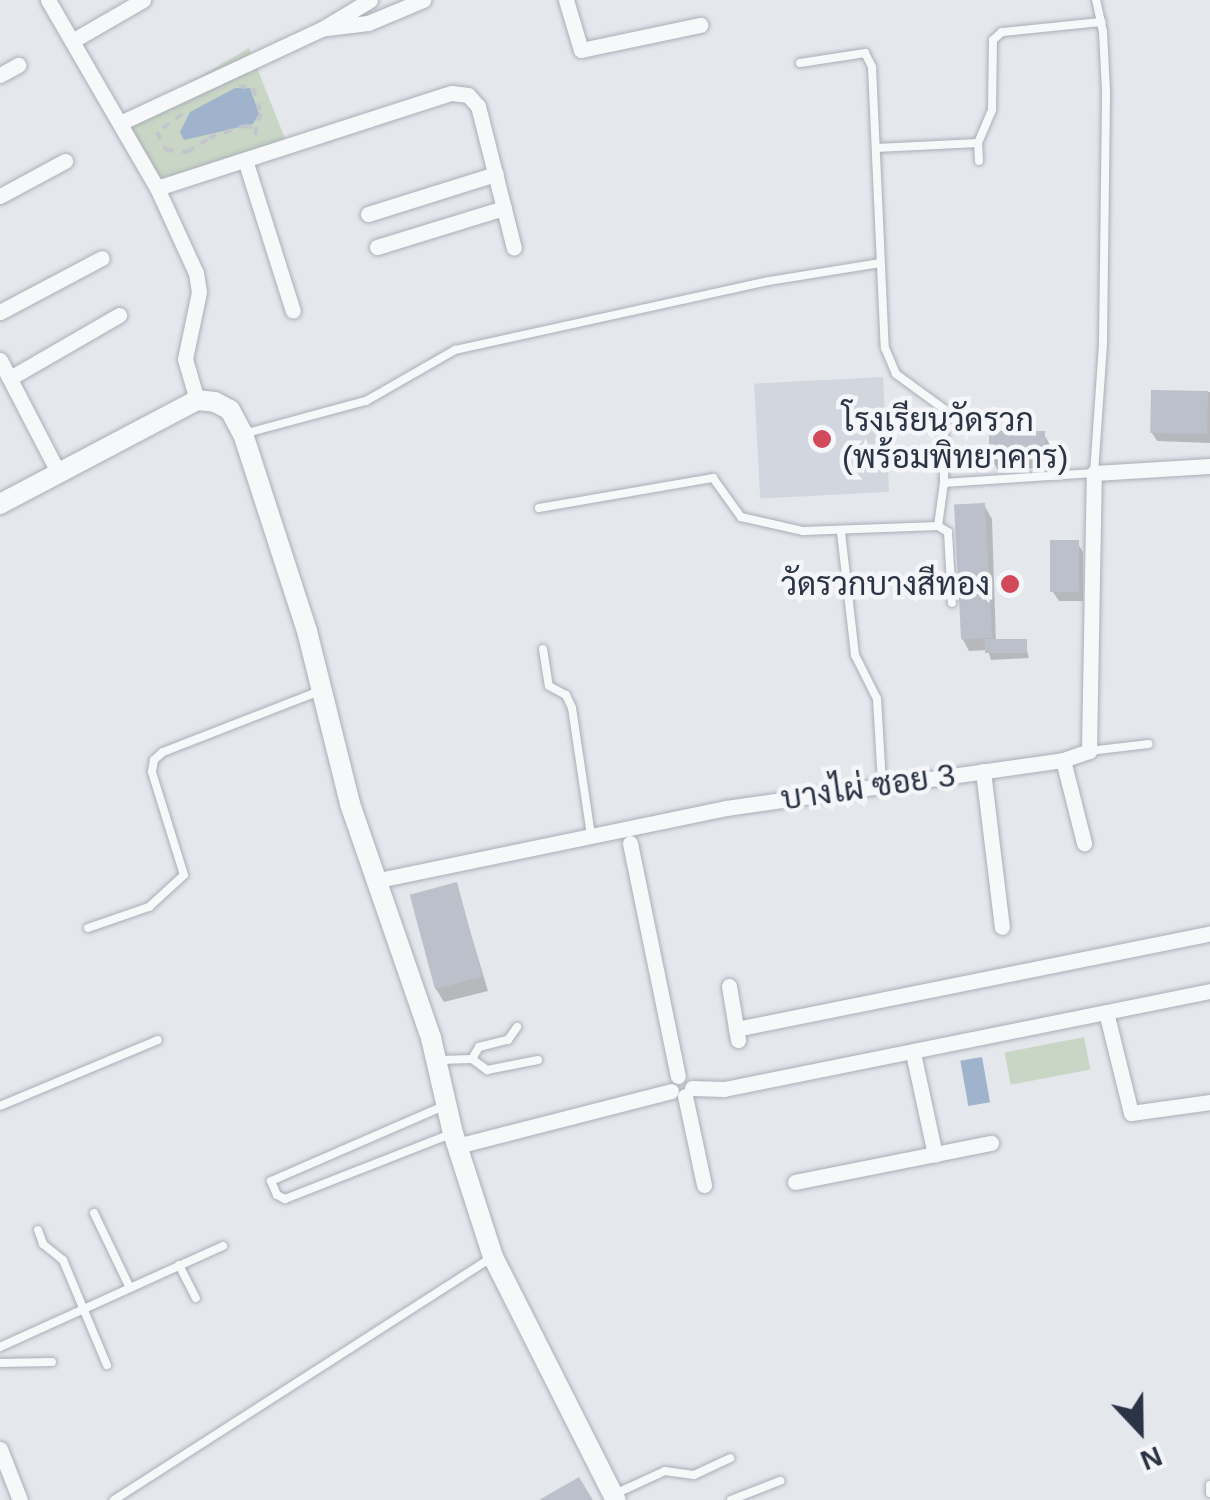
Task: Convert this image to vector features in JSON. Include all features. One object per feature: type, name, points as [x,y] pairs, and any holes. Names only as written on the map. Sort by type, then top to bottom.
[{"type":"street","points":[[48,0],[157,188],[196,273],[199,292],[187,332],[186,359],[197,400]]},
{"type":"street","points":[[72,41],[143,0]]},
{"type":"street","points":[[120,123],[322,29],[370,0]]},
{"type":"street","points":[[322,29],[368,23],[423,0]]},
{"type":"street","points":[[566,0],[581,50],[700,25]]},
{"type":"street","points":[[0,75],[18,65]]},
{"type":"street","points":[[157,188],[452,92],[468,94],[478,106],[514,248]]},
{"type":"street","points":[[251,158],[293,312]]},
{"type":"street","points":[[0,196],[65,162]]},
{"type":"street","points":[[368,214],[496,174]]},
{"type":"street","points":[[377,247],[504,208]]},
{"type":"street","points":[[0,312],[102,258]]},
{"type":"street","points":[[10,378],[119,315]]},
{"type":"street","points":[[0,360],[58,472]]},
{"type":"street","points":[[0,504],[197,400],[230,410],[243,434],[322,690],[374,881],[436,1060],[455,1140],[493,1257],[614,1497]]},
{"type":"street","points":[[1089,751],[1094,473],[1210,466]]},
{"type":"street","name":"บางไผ่ ซอย 3","points":[[374,881],[591,834],[882,784],[1063,760],[1089,751]]},
{"type":"street","points":[[1063,760],[1084,843]]},
{"type":"street","points":[[983,771],[1002,927]]},
{"type":"street","points":[[630,844],[704,1185]]},
{"type":"street","points":[[729,986],[737,1034],[1210,933]]},
{"type":"street","points":[[455,1140],[682,1088],[724,1089],[1210,991]]},
{"type":"street","points":[[1106,1012],[1131,1114],[1210,1102]]},
{"type":"street","points":[[912,1053],[934,1155]]},
{"type":"street","points":[[795,1182],[991,1143]]},
{"type":"street","points":[[0,1449],[20,1500]]},
{"type":"lane","points":[[944,482],[1094,473],[1103,343],[1106,91],[1096,0]]},
{"type":"lane","points":[[979,162],[978,143],[992,110],[993,40],[1002,32],[1101,22]]},
{"type":"lane","points":[[800,62],[865,52],[872,67],[884,348],[896,374],[944,409],[944,482],[938,526]]},
{"type":"lane","points":[[876,148],[978,143]]},
{"type":"lane","points":[[243,434],[366,401],[455,350],[769,281],[880,263]]},
{"type":"lane","points":[[539,508],[713,478],[741,516],[803,530],[841,532],[938,526],[948,532],[952,603]]},
{"type":"lane","points":[[841,532],[855,656],[877,699],[882,784]]},
{"type":"lane","points":[[543,649],[550,686],[566,695],[572,708],[591,834]]},
{"type":"lane","points":[[88,928],[150,907],[184,875],[152,772],[154,760],[163,752],[322,690]]},
{"type":"lane","points":[[1089,751],[1149,744]]},
{"type":"lane","points":[[472,1059],[479,1047],[508,1040],[517,1027]]},
{"type":"lane","points":[[0,1106],[158,1040]]},
{"type":"lane","points":[[436,1060],[472,1059],[487,1070],[538,1060]]},
{"type":"lane","points":[[446,1105],[272,1180],[277,1195],[285,1199],[455,1140]]},
{"type":"lane","points":[[94,1212],[130,1288]]},
{"type":"lane","points":[[38,1230],[43,1244],[63,1260],[106,1365]]},
{"type":"lane","points":[[0,1347],[222,1246]]},
{"type":"lane","points":[[114,1500],[493,1257]]},
{"type":"lane","points":[[180,1266],[196,1298]]},
{"type":"lane","points":[[0,1364],[52,1362]]},
{"type":"lane","points":[[614,1497],[664,1471],[694,1475],[730,1458]]},
{"type":"lane","points":[[731,1500],[780,1481]]},
{"type":"path","points":[[224,92],[253,88],[261,113],[251,158]]},
{"type":"path","points":[[186,112],[157,132],[166,150],[186,152],[208,138],[256,127]]},
{"type":"shaded area","name":"โรงเรียนวัดรวก (พร้อมพิทยาคาร)","points":[[883,377],[889,492],[760,499],[754,384]]},
{"type":"green space","points":[[249,48],[288,146],[157,188],[120,123]]},
{"type":"green space","points":[[1084,1037],[1090,1069],[1011,1085],[1004,1052]]},
{"type":"water","points":[[235,88],[250,88],[259,114],[253,124],[184,140],[180,132],[190,112]]},
{"type":"water","points":[[982,1057],[990,1102],[968,1106],[960,1061]]},
{"type":"building","points":[[1151,390],[1208,391],[1207,434],[1150,433]]},
{"type":"building","points":[[989,431],[1045,431],[1045,460],[989,460]]},
{"type":"building","points":[[985,503],[992,638],[961,639],[954,505]]},
{"type":"building","points":[[1050,540],[1079,540],[1079,592],[1050,592]]},
{"type":"building","points":[[985,639],[1027,639],[1027,653],[985,653]]},
{"type":"building","points":[[457,882],[482,977],[435,989],[410,895]]},
{"type":"building","points":[[579,1477],[593,1500],[539,1500]]},
{"type":"place","name":"โรงเรียนวัดรวก (พร้อมพิทยาคาร)","points":[[822,439]]},
{"type":"place","name":"วัดรวกบางสีทอง","points":[[1010,584]]}]
